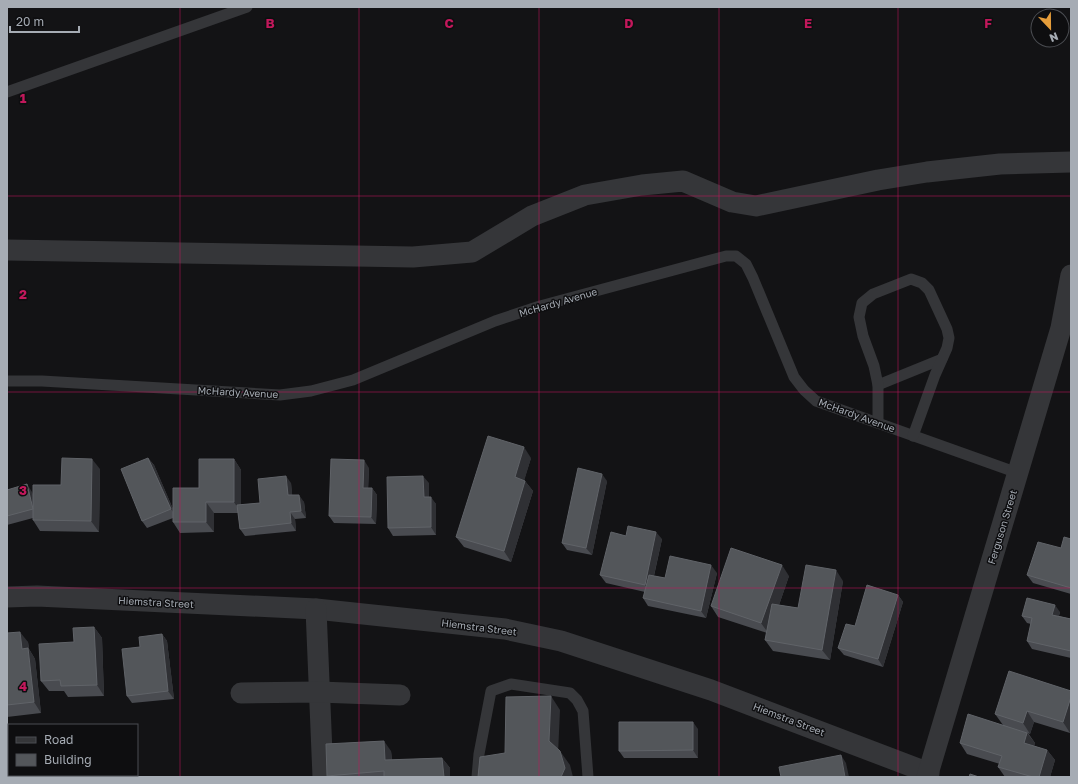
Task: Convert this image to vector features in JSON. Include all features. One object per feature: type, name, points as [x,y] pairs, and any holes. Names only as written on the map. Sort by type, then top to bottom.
[{"type":"street","points":[[7,250],[413,257],[472,252],[532,216],[585,195],[642,185],[683,181],[732,202],[756,206],[878,180],[927,172],[1000,164],[1071,162]]},
{"type":"street","name":"Ferguson Street","points":[[928,775],[1061,328],[1068,303],[1071,275]]},
{"type":"street","name":"Hiemstra Street","points":[[7,597],[37,596],[316,609],[505,628],[561,641],[711,690],[928,775]]},
{"type":"street","points":[[316,609],[324,777]]},
{"type":"street","points":[[241,693],[319,692],[400,695]]},
{"type":"lane","points":[[7,92],[247,7]]},
{"type":"lane","name":"McHardy Avenue","points":[[7,381],[42,381],[280,395],[311,391],[353,380],[495,321],[540,306],[726,256],[736,256],[746,264],[753,278],[794,377],[804,390],[816,401],[1018,472]]},
{"type":"lane","points":[[878,423],[878,386],[874,366],[863,336],[860,317],[862,303],[873,294],[911,279],[922,283],[929,290],[949,338],[947,348],[935,375],[913,436]]},
{"type":"lane","points":[[878,386],[942,359]]},
{"type":"lane","points":[[477,777],[479,754],[491,691],[511,684],[570,693],[577,700],[583,710],[588,777]]},
{"type":"building","points":[[488,436],[524,447],[515,477],[525,481],[504,551],[456,537]]},
{"type":"building","points":[[62,458],[92,459],[91,521],[33,520],[33,485],[61,485]]},
{"type":"building","points":[[148,458],[171,509],[142,521],[121,469]]},
{"type":"building","points":[[199,459],[234,459],[234,502],[206,502],[206,522],[173,522],[173,488],[199,488]]},
{"type":"building","points":[[331,459],[364,460],[363,488],[372,488],[371,517],[329,516]]},
{"type":"building","points":[[578,468],[602,474],[586,548],[562,543]]},
{"type":"building","points":[[286,476],[288,495],[299,495],[301,511],[290,512],[291,523],[240,529],[237,505],[260,503],[258,479]]},
{"type":"building","points":[[423,476],[424,497],[431,497],[431,527],[388,528],[387,477]]},
{"type":"building","points":[[27,484],[33,509],[7,516],[7,490]]},
{"type":"building","points":[[628,526],[656,532],[645,585],[600,575],[611,532],[626,536]]},
{"type":"building","points":[[1064,537],[1071,539],[1071,588],[1027,575],[1038,542],[1061,548]]},
{"type":"building","points":[[731,548],[782,565],[761,623],[711,606]]},
{"type":"building","points":[[670,556],[711,565],[701,611],[643,598],[649,575],[665,578]]},
{"type":"building","points":[[806,565],[836,570],[822,650],[765,640],[772,604],[798,608]]},
{"type":"building","points":[[867,585],[898,595],[878,659],[838,648],[846,624],[855,626]]},
{"type":"building","points":[[1027,598],[1055,605],[1052,615],[1071,619],[1071,651],[1027,641],[1032,618],[1022,616]]},
{"type":"building","points":[[94,627],[97,685],[61,686],[60,680],[41,681],[39,644],[74,642],[73,628]]},
{"type":"building","points":[[20,632],[22,649],[28,648],[34,702],[7,705],[7,633]]},
{"type":"building","points":[[162,634],[168,691],[127,696],[122,649],[140,647],[139,637]]},
{"type":"building","points":[[1009,671],[1071,691],[1071,697],[1063,722],[1027,711],[1023,723],[995,714]]},
{"type":"building","points":[[551,696],[549,741],[560,751],[565,768],[561,777],[478,777],[480,757],[505,753],[506,697]]},
{"type":"building","points":[[968,714],[1027,733],[1024,743],[1047,750],[1039,777],[1033,777],[998,767],[1002,756],[960,743]]},
{"type":"building","points":[[619,722],[693,722],[693,750],[619,751]]},
{"type":"building","points":[[384,741],[385,760],[442,758],[444,777],[384,777],[384,771],[327,776],[326,744]]},
{"type":"building","points":[[841,755],[845,777],[781,777],[779,767]]},
{"type":"building","points":[[970,774],[979,777],[969,777]]}]
